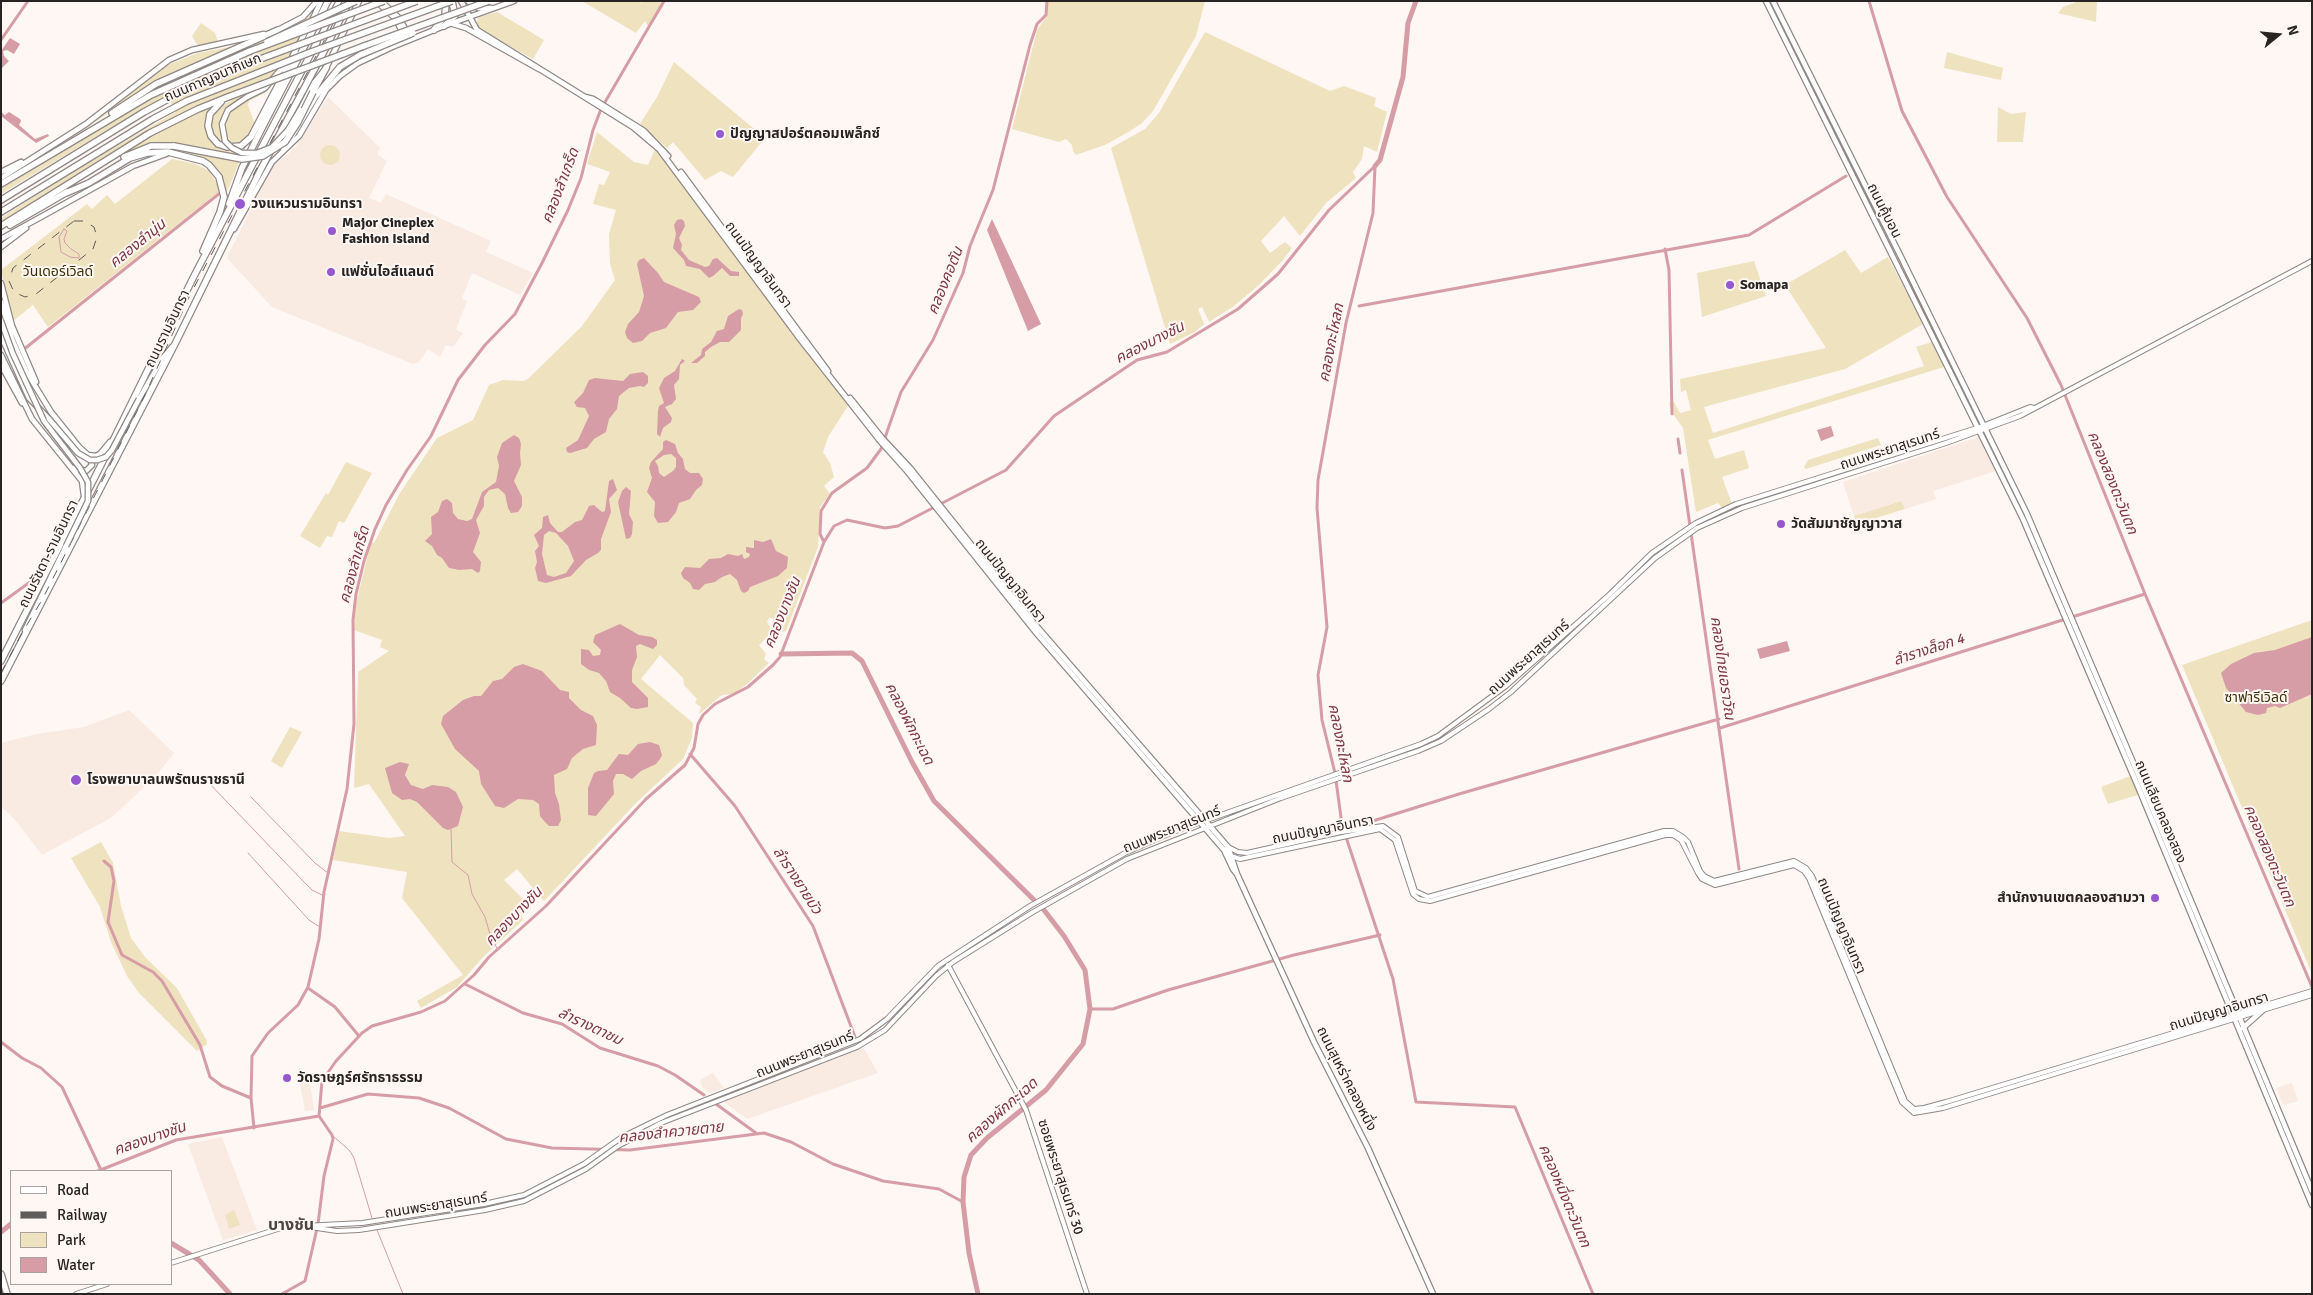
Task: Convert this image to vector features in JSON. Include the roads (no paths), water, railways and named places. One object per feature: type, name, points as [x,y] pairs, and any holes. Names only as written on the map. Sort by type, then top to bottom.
[{"type":"highway","points":[[225,218],[242,168],[328,1]]},
{"type":"highway","points":[[250,51],[358,1]]},
{"type":"highway","points":[[1,184],[12,172],[151,94],[237,56],[382,1]]},
{"type":"highway","name":"ถนนกาญจนาภิเษก","points":[[1,200],[144,112],[181,92],[236,68],[417,1]]},
{"type":"highway","points":[[434,30],[445,15],[446,1]]},
{"type":"highway","points":[[444,26],[455,16],[452,1]]},
{"type":"highway","name":"ถนนกาญจนาภิเษก","points":[[1,212],[152,119],[187,101],[293,59],[452,1]]},
{"type":"highway","points":[[1,228],[150,133],[198,109],[439,20],[489,5]]},
{"type":"highway","points":[[284,149],[315,97],[340,67],[360,55],[439,20]]},
{"type":"highway","points":[[93,128],[156,84],[278,30]]},
{"type":"highway","points":[[238,40],[241,43],[239,48]]},
{"type":"highway","name":"ถนนรามอินทรา","points":[[1,680],[330,40]]},
{"type":"highway","name":"ถนนรามอินทรา","points":[[1,661],[84,500],[194,276],[318,42]]},
{"type":"highway","points":[[226,98],[210,114],[209,132],[218,144],[227,148],[235,148],[245,143],[251,137],[295,53]]},
{"type":"highway","points":[[66,193],[137,150],[159,145],[174,146],[242,159],[263,156],[285,142],[295,128],[326,68]]},
{"type":"highway","points":[[1,228],[89,182],[130,158],[152,152],[195,158],[209,165],[219,177],[224,193],[220,212],[194,276]]},
{"type":"highway","points":[[100,468],[109,472]]},
{"type":"highway","points":[[94,479],[103,484]]},
{"type":"highway","points":[[80,507],[84,508],[88,514]]},
{"type":"highway","points":[[1,1274],[7,1294]]},
{"type":"main road","points":[[1,178],[103,112],[169,60],[192,50],[278,30],[303,16],[316,1]]},
{"type":"main road","points":[[321,1],[295,53],[265,88],[230,107],[224,114],[222,124],[225,141],[232,148],[242,153],[253,154],[264,151],[276,144],[288,130],[314,83],[326,68],[358,1]]},
{"type":"main road","name":"ถนนรามอินทรา","points":[[318,42],[339,1]]},
{"type":"main road","name":"ถนนรามอินทรา","points":[[330,40],[350,1]]},
{"type":"main road","points":[[376,1],[396,19],[402,32],[402,40],[392,47]]},
{"type":"main road","points":[[382,1],[400,18],[408,34],[417,37]]},
{"type":"main road","points":[[461,1],[472,10],[478,11],[489,5]]},
{"type":"main road","points":[[461,1],[474,27]]},
{"type":"main road","points":[[468,1],[478,8],[489,5],[495,7]]},
{"type":"main road","points":[[229,234],[239,222],[268,168],[284,149],[299,136],[333,82],[358,63],[392,47],[514,1]]},
{"type":"main road","name":"ถนนคู้บอน","points":[[1766,1],[1983,428]]},
{"type":"main road","name":"ถนนคู้บอน","points":[[1773,1],[1938,339]]},
{"type":"main road","points":[[474,27],[473,21],[478,14]]},
{"type":"main road","name":"ถนนปัญญาอินทรา","points":[[452,24],[466,28],[542,70]]},
{"type":"main road","name":"ถนนปัญญาอินทรา","points":[[474,27],[644,131],[660,145],[881,440],[932,498],[1033,622],[1203,822],[1216,834],[1226,850]]},
{"type":"main road","points":[[1,239],[139,163],[154,157],[177,154]]},
{"type":"main road","points":[[1,172],[12,172]]},
{"type":"main road","points":[[1,247],[34,220]]},
{"type":"main road","points":[[1,283],[12,326],[38,390]]},
{"type":"main road","points":[[1,302],[12,339],[26,371],[52,412],[79,447],[88,455],[91,462],[90,469],[81,472],[72,468]]},
{"type":"main road","name":"ถนนรัชดา-รามอินทรา","points":[[1,321],[13,354],[44,421],[80,468],[88,482],[88,501],[32,612],[23,638]]},
{"type":"main road","points":[[2,340],[14,374],[29,398],[50,418],[78,453],[90,460],[106,457],[112,450],[162,359],[175,344]]},
{"type":"main road","name":"ถนนรัชดา-รามอินทรา","points":[[1,355],[3,364],[32,418],[83,484],[84,500]]},
{"type":"main road","name":"ถนนเลียบคลองสอง","points":[[1983,428],[2024,515],[2201,932],[2312,1205]]},
{"type":"main road","points":[[88,455],[100,454],[116,435]]},
{"type":"main road","name":"ถนนปัญญาอินทรา","points":[[1203,822],[1204,829],[1226,850]]},
{"type":"main road","name":"ถนนสุเหร่าคลองหนึ่ง","points":[[1226,850],[1232,857],[1237,874]]},
{"type":"main road","name":"ถนนสุเหร่าคลองหนึ่ง","points":[[1226,850],[1304,1020],[1373,1158],[1434,1294]]},
{"type":"main road","points":[[2243,1028],[2263,1010]]},
{"type":"main road","name":"ถนนเลียบคลองสอง","points":[[2236,1017],[2243,1028],[2312,1191]]},
{"type":"street","name":"ถนนพระยาสุเรนทร์","points":[[322,1227],[362,1223],[482,1204],[524,1195],[596,1156],[614,1142],[667,1114],[860,1039],[887,1019],[938,966],[1014,916],[1127,852],[1203,822],[1418,751],[1441,741],[1511,692],[1655,558],[1697,528],[1742,508],[1983,428],[2030,407],[2034,408],[2312,261]]},
{"type":"street","name":"ถนนพระยาสุเรนทร์","points":[[1340,776],[1421,744],[1457,724],[1506,686],[1609,595],[1652,554],[1696,523],[1736,504],[1983,428]]},
{"type":"street","name":"ถนนพระยาสุเรนทร์","points":[[172,1263],[284,1227],[312,1226],[359,1230],[485,1210],[525,1200],[586,1169],[618,1146],[661,1123],[844,1053],[872,1038],[892,1022],[948,965],[1021,919],[1127,860],[1176,838],[1210,827],[1330,779]]},
{"type":"street","points":[[1192,826],[1199,817],[1212,819]]},
{"type":"street","points":[[1216,824],[1216,834]]},
{"type":"street","name":"ถนนปัญญาอินทรา","points":[[1226,850],[1248,852],[1341,834],[1376,829],[1383,830],[1393,836],[1413,894],[1430,901],[1665,835],[1673,835],[1681,840],[1698,873],[1709,884],[1720,885],[1790,865],[1798,867],[1809,878],[1902,1102],[1914,1113],[1943,1108],[2311,993]]},
{"type":"street","name":"ถนนปัญญาอินทรา","points":[[1232,857],[1240,858],[1341,834]]},
{"type":"street","points":[[1236,868],[1240,858]]},
{"type":"street","name":"ซอยพระยาสุเรนทร์ 30","points":[[948,965],[1026,1110],[1087,1294]]},
{"type":"street","name":"ถนนปัญญาอินทรา","points":[[2236,1017],[2263,1010],[2311,993]]},
{"type":"street","points":[[772,1073],[774,1080]]},
{"type":"street","points":[[482,1204],[485,1210]]},
{"type":"street","points":[[76,1294],[104,1285]]},
{"type":"water","points":[[10,38],[20,44],[14,54],[7,50],[3,51],[4,56],[9,61],[1,69],[1,51]]},
{"type":"water","points":[[1,112],[5,115],[9,112],[20,119],[19,125],[35,139],[48,134],[49,136],[36,143],[1,116]]},
{"type":"water","points":[[681,219],[684,221],[685,226],[679,238],[682,245],[681,250],[689,260],[705,267],[709,266],[713,259],[717,258],[731,271],[739,272],[739,276],[730,276],[722,268],[709,278],[700,269],[686,266],[684,260],[673,248],[676,234],[674,225],[677,220]]},
{"type":"water","points":[[992,219],[1041,324],[1028,331],[987,230]]},
{"type":"water","points":[[644,258],[664,282],[699,297],[701,302],[693,310],[678,312],[666,328],[650,333],[642,341],[633,343],[627,338],[625,332],[628,324],[639,312],[644,296],[637,264],[639,260]]},
{"type":"water","points":[[739,309],[742,310],[743,314],[741,330],[729,342],[720,342],[705,352],[705,356],[697,363],[691,363],[701,355],[702,349],[711,342],[717,331],[724,329],[728,316]]},
{"type":"water","points":[[682,359],[685,361],[680,365],[679,379],[674,385],[676,399],[672,404],[665,407],[672,418],[671,422],[663,428],[660,437],[657,434],[658,411],[659,406],[664,403],[659,388],[664,378],[675,371]]},
{"type":"water","points":[[643,372],[648,376],[648,383],[644,387],[629,388],[619,396],[617,409],[609,419],[606,432],[594,439],[587,448],[570,453],[567,452],[566,448],[578,440],[589,416],[585,408],[577,407],[574,402],[583,393],[589,380],[595,378],[623,381],[630,374]]},
{"type":"water","points":[[1831,426],[1834,436],[1821,441],[1817,430]]},
{"type":"water","points":[[514,435],[519,438],[521,444],[521,465],[514,481],[522,497],[522,506],[518,512],[511,513],[505,494],[498,488],[489,490],[484,497],[484,506],[476,520],[480,533],[473,552],[481,562],[480,571],[478,573],[472,569],[459,570],[449,568],[442,558],[437,555],[432,546],[425,541],[432,534],[431,517],[438,512],[442,501],[447,499],[452,503],[453,513],[458,519],[467,521],[472,519],[482,492],[496,482],[499,466],[497,457],[502,443]]},
{"type":"water","points":[[666,440],[675,444],[678,453],[683,459],[685,469],[690,473],[699,473],[703,479],[702,485],[690,499],[679,503],[676,512],[668,522],[658,523],[654,516],[655,502],[647,492],[652,478],[649,468],[651,462],[663,449],[663,442]],"holes":[[[671,454],[676,458],[676,467],[673,471],[664,477],[659,473],[655,461],[664,455]]]},
{"type":"water","points":[[613,479],[617,490],[609,499],[611,512],[601,539],[601,550],[586,560],[571,576],[546,583],[538,581],[535,568],[537,562],[535,551],[539,546],[534,535],[542,528],[543,517],[548,515],[550,523],[558,532],[562,532],[575,522],[582,520],[589,506],[594,505],[602,512],[605,511],[609,481]],"holes":[[[549,531],[556,533],[568,546],[574,561],[566,573],[554,577],[547,575],[542,554],[544,535]]]},
{"type":"water","points":[[626,487],[631,491],[629,514],[633,522],[632,534],[630,538],[626,539],[618,502],[622,491]]},
{"type":"water","points":[[771,539],[776,551],[788,557],[787,568],[778,576],[750,587],[744,593],[741,591],[737,580],[730,574],[715,582],[705,584],[699,590],[693,589],[690,583],[683,578],[681,573],[685,567],[700,568],[709,559],[721,558],[728,554],[738,556],[742,554],[744,559],[749,557],[750,554],[746,552],[746,547],[754,548],[754,540],[763,542]]},
{"type":"water","points":[[620,624],[639,635],[652,637],[657,640],[657,645],[653,649],[640,644],[636,646],[637,657],[632,670],[632,682],[648,698],[648,707],[631,708],[610,692],[606,681],[599,673],[589,670],[581,664],[581,649],[589,650],[593,656],[600,655],[601,650],[593,642],[595,635]]},
{"type":"water","points":[[2312,637],[2312,694],[2280,708],[2275,706],[2267,708],[2266,713],[2258,715],[2246,712],[2226,688],[2221,673],[2231,664],[2254,653],[2275,650]]},
{"type":"water","points":[[1787,641],[1790,651],[1760,659],[1757,649]]},
{"type":"water","points":[[523,664],[542,671],[560,690],[569,692],[569,698],[581,710],[593,716],[597,725],[596,745],[583,749],[572,758],[567,769],[554,775],[555,793],[559,804],[561,820],[558,826],[549,826],[545,822],[540,816],[539,804],[533,800],[518,799],[504,808],[495,806],[481,784],[479,771],[455,749],[441,724],[443,716],[463,700],[474,696],[481,696],[493,681],[502,679],[514,667]]},
{"type":"water","points":[[650,742],[659,745],[662,755],[656,764],[641,771],[632,779],[623,774],[616,774],[613,781],[614,794],[596,816],[588,815],[588,788],[594,773],[607,770],[619,754],[628,755],[638,744]]},
{"type":"water","points":[[400,762],[409,764],[405,775],[411,785],[423,789],[432,785],[448,787],[456,792],[463,807],[458,826],[448,830],[443,828],[417,802],[410,799],[402,800],[392,793],[385,768]]},
{"type":"waterway","points":[[1,40],[28,1]]},
{"type":"waterway","name":"คลองลำเกร็ด","points":[[254,1128],[251,1098],[252,1056],[268,1033],[298,1005],[308,987],[319,939],[324,892],[347,789],[354,724],[353,620],[356,594],[364,561],[375,529],[386,505],[407,470],[431,436],[458,380],[485,345],[515,314],[568,210],[581,178],[593,130],[601,109],[664,1]]},
{"type":"waterway","name":"คลองคอตัน","points":[[824,542],[820,534],[821,511],[832,493],[867,468],[881,449],[901,392],[933,340],[963,273],[970,246],[993,190],[1030,45],[1037,24],[1046,15],[1047,1]]},
{"type":"waterway","name":"คลองบางชัน","points":[[1375,166],[1380,160],[1403,77],[1408,23],[1416,1]]},
{"type":"waterway","name":"คลองสองตะวันตก","points":[[1869,1],[1902,111],[1947,197],[2027,318],[2061,385],[2145,594],[2312,987]]},
{"type":"waterway","name":"คลองบางชัน","points":[[101,1170],[176,1140],[319,1116],[322,1081],[336,1061],[362,1033],[372,1026],[421,1012],[445,1001],[474,975],[489,957],[546,906],[646,799],[685,765],[694,748],[698,724],[703,715],[715,704],[748,687],[780,657],[824,542],[834,526],[847,520],[885,528],[898,526],[1006,470],[1054,416],[1137,360],[1167,352],[1238,309],[1278,274],[1329,210],[1375,166]]},
{"type":"waterway","name":"คลองกะโหลก","points":[[1375,167],[1373,213],[1346,323],[1318,480],[1317,508],[1327,627],[1318,675],[1322,720],[1335,773],[1342,825],[1393,979],[1416,1102],[1515,1107],[1593,1294]]},
{"type":"waterway","points":[[1359,306],[1749,235],[1846,176]]},
{"type":"waterway","name":"คลองลำนุ่น","points":[[23,350],[220,193]]},
{"type":"waterway","points":[[64,229],[67,231],[64,239],[65,243],[79,254],[79,258],[70,257],[61,252],[59,237],[64,229]]},
{"type":"waterway","name":"คลองไทยเอราวัณ","points":[[1665,249],[1669,270],[1672,414]]},
{"type":"waterway","name":"คลองไทยเอราวัณ","points":[[1678,439],[1680,453]]},
{"type":"waterway","name":"คลองไทยเอราวัณ","points":[[1682,470],[1739,869]]},
{"type":"waterway","points":[[1,603],[37,577]]},
{"type":"waterway","name":"ลำรางล็อก 4","points":[[1720,728],[2145,594]]},
{"type":"waterway","name":"คลองผักกะเฉด","points":[[781,654],[852,653],[862,661],[912,762],[934,801],[1034,900]]},
{"type":"waterway","points":[[1344,830],[1459,794],[1719,719]]},
{"type":"waterway","name":"ลำรางยายบัว","points":[[690,754],[735,806],[813,926],[855,1037]]},
{"type":"waterway","points":[[206,780],[312,890],[324,896]]},
{"type":"waterway","points":[[251,797],[315,863],[328,873]]},
{"type":"waterway","points":[[451,829],[452,862],[468,875],[472,894],[485,917],[490,934]]},
{"type":"waterway","points":[[248,853],[309,920],[320,927]]},
{"type":"waterway","points":[[104,861],[111,867],[114,881],[108,922],[122,955],[153,972],[162,981],[200,1045],[210,1077],[222,1086],[251,1098]]},
{"type":"waterway","name":"คลองผักกะเฉด","points":[[978,1294],[969,1253],[963,1202],[964,1177],[971,1155],[987,1138],[1046,1090],[1083,1044],[1090,1009],[1085,970],[1064,936],[1044,910]]},
{"type":"waterway","points":[[1090,1009],[1113,1009],[1168,990],[1294,955],[1380,935]]},
{"type":"waterway","points":[[491,937],[498,950]]},
{"type":"waterway","name":"ลำรางตาชม","points":[[465,984],[523,1013],[562,1024],[600,1048],[658,1066],[704,1095]]},
{"type":"waterway","points":[[308,988],[335,1007],[359,1036]]},
{"type":"waterway","points":[[1,1042],[22,1058],[41,1068],[62,1087],[101,1170]]},
{"type":"waterway","name":"คลองลำควายตาย","points":[[320,1108],[368,1094],[419,1098],[449,1108],[506,1139],[552,1148],[630,1150],[764,1133],[791,1142],[833,1164],[883,1181],[939,1189],[963,1202]]},
{"type":"waterway","name":"ลำรางตาชม","points":[[716,1104],[756,1133]]},
{"type":"waterway","points":[[282,1294],[305,1281],[318,1224],[324,1176],[333,1139],[319,1116]]},
{"type":"waterway","points":[[332,1135],[350,1151],[354,1158],[372,1218]]},
{"type":"waterway","name":"คลองบางชัน","points":[[1,1232],[10,1225]]},
{"type":"waterway","points":[[377,1230],[403,1294]]},
{"type":"waterway","points":[[172,1244],[199,1260],[230,1294]]},
{"type":"railway","points":[[1,673],[42,600],[84,517],[145,395],[190,295],[345,1]]},
{"type":"railway","points":[[74,221],[84,221],[94,227],[97,237],[93,249],[36,294],[25,297],[14,292],[9,281],[13,268],[74,221]]},
{"type":"railway","points":[[1,1289],[3,1294]]},
{"type":"place","name":"ปัญญาสปอร์ตคอมเพล็กซ์","points":[[720,134]]},
{"type":"place","name":"วงแหวนรามอินทรา","points":[[240,204]]},
{"type":"place","name":"Major Cineplex Fashion Island","points":[[332,231]]},
{"type":"place","name":"แฟชั่นไอส์แลนด์","points":[[331,272]]},
{"type":"place","name":"Somapa","points":[[1730,285]]},
{"type":"place","name":"วัดสัมมาชัญญาวาส","points":[[1781,524]]},
{"type":"place","name":"โรงพยาบาลนพรัตนราชธานี","points":[[76,780]]},
{"type":"place","name":"สำนักงานเขตคลองสามวา","points":[[2155,898]]},
{"type":"place","name":"วัดราษฎร์ศรัทธาธรรม","points":[[287,1078]]},
{"type":"district","name":"บางชัน","points":[[291,1226]]},
{"type":"park label","name":"วันเดอร์เวิลด์","points":[[58,272]]},
{"type":"park label","name":"ซาฟารีเวิลด์","points":[[2256,698]]},
{"type":"water label","name":"คลองหนึ่งตะวันตก","points":[[1564,1196]]}]
